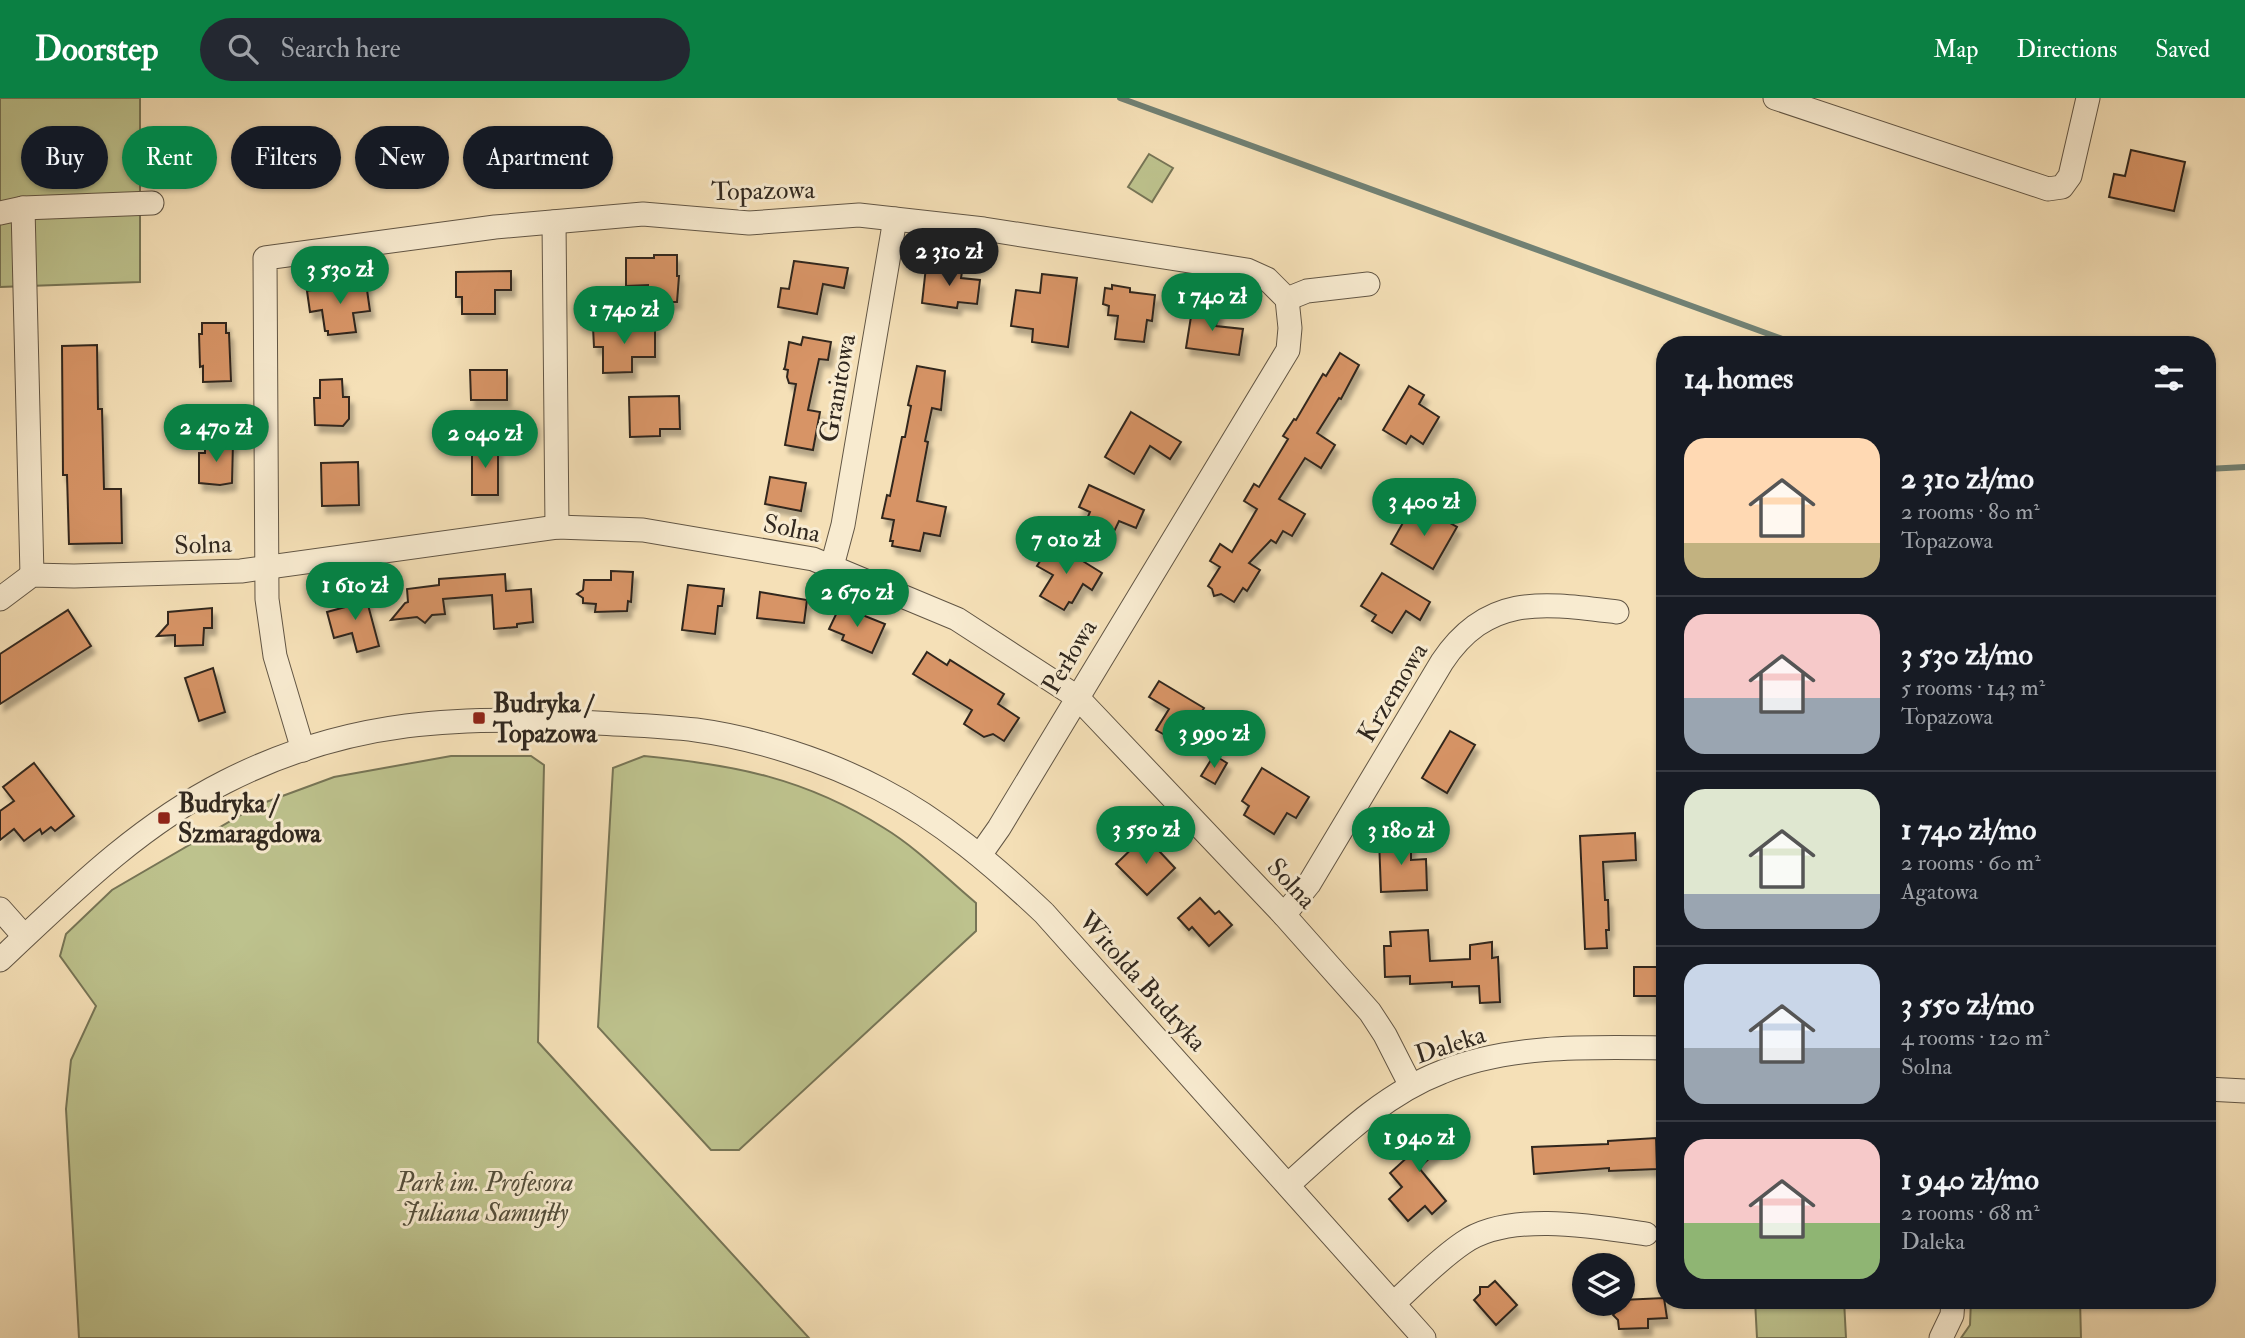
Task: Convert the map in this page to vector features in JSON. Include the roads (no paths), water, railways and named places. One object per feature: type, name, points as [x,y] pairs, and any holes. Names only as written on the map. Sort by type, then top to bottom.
[{"type":"street","points":[[1775,98],[2048,189],[2062,187],[2070,176],[2088,98]]},
{"type":"street","points":[[0,213],[23,208],[152,203]]},
{"type":"street","points":[[0,599],[32,575],[23,208]]},
{"type":"street","name":"Topazowa","points":[[303,750],[275,656],[267,599],[269,567],[265,258],[554,222],[643,214],[749,223],[859,215],[994,231],[1247,270],[1267,279],[1287,299]]},
{"type":"street","name":"Granitowa","points":[[832,566],[843,525],[895,219]]},
{"type":"street","points":[[554,222],[557,527]]},
{"type":"street","points":[[1287,299],[1307,291],[1368,284]]},
{"type":"street","name":"Perłowa","points":[[980,855],[999,828],[1288,350],[1290,328],[1287,299]]},
{"type":"street","name":"Solna","points":[[32,575],[241,571],[557,527],[643,530],[813,559],[832,566],[957,619],[1077,697],[1284,915],[1370,1012],[1411,1086]]},
{"type":"street","name":"Krzemowa","points":[[1284,915],[1309,884],[1442,662],[1469,629],[1502,611],[1535,606],[1565,606],[1617,612]]},
{"type":"street","name":"Witolda Budryka","points":[[0,960],[107,861],[164,818],[225,782],[303,750],[374,730],[423,722],[479,718],[588,722],[699,730],[774,748],[852,776],[910,807],[980,855],[1044,913],[1424,1338]]},
{"type":"street","points":[[0,909],[24,936]]},
{"type":"street","name":"Daleka","points":[[1288,1185],[1366,1117],[1411,1086],[1441,1072],[1499,1056],[1538,1051],[1656,1048]]},
{"type":"street","points":[[2216,1089],[2245,1091]]},
{"type":"street","points":[[1394,1303],[1464,1242],[1491,1229],[1581,1224],[1646,1234]]},
{"type":"street","points":[[1941,1338],[1952,1309]]},
{"type":"waterway","points":[[1120,98],[1774,336]]},
{"type":"waterway","points":[[2216,469],[2245,467]]},
{"type":"place","name":"Budryka / Topazowa","points":[[479,718]]},
{"type":"place","name":"Budryka / Szmaragdowa","points":[[164,818]]},
{"type":"park label","name":"Park im. Profesora Juliana Samujłły","points":[[485,1197]]}]
